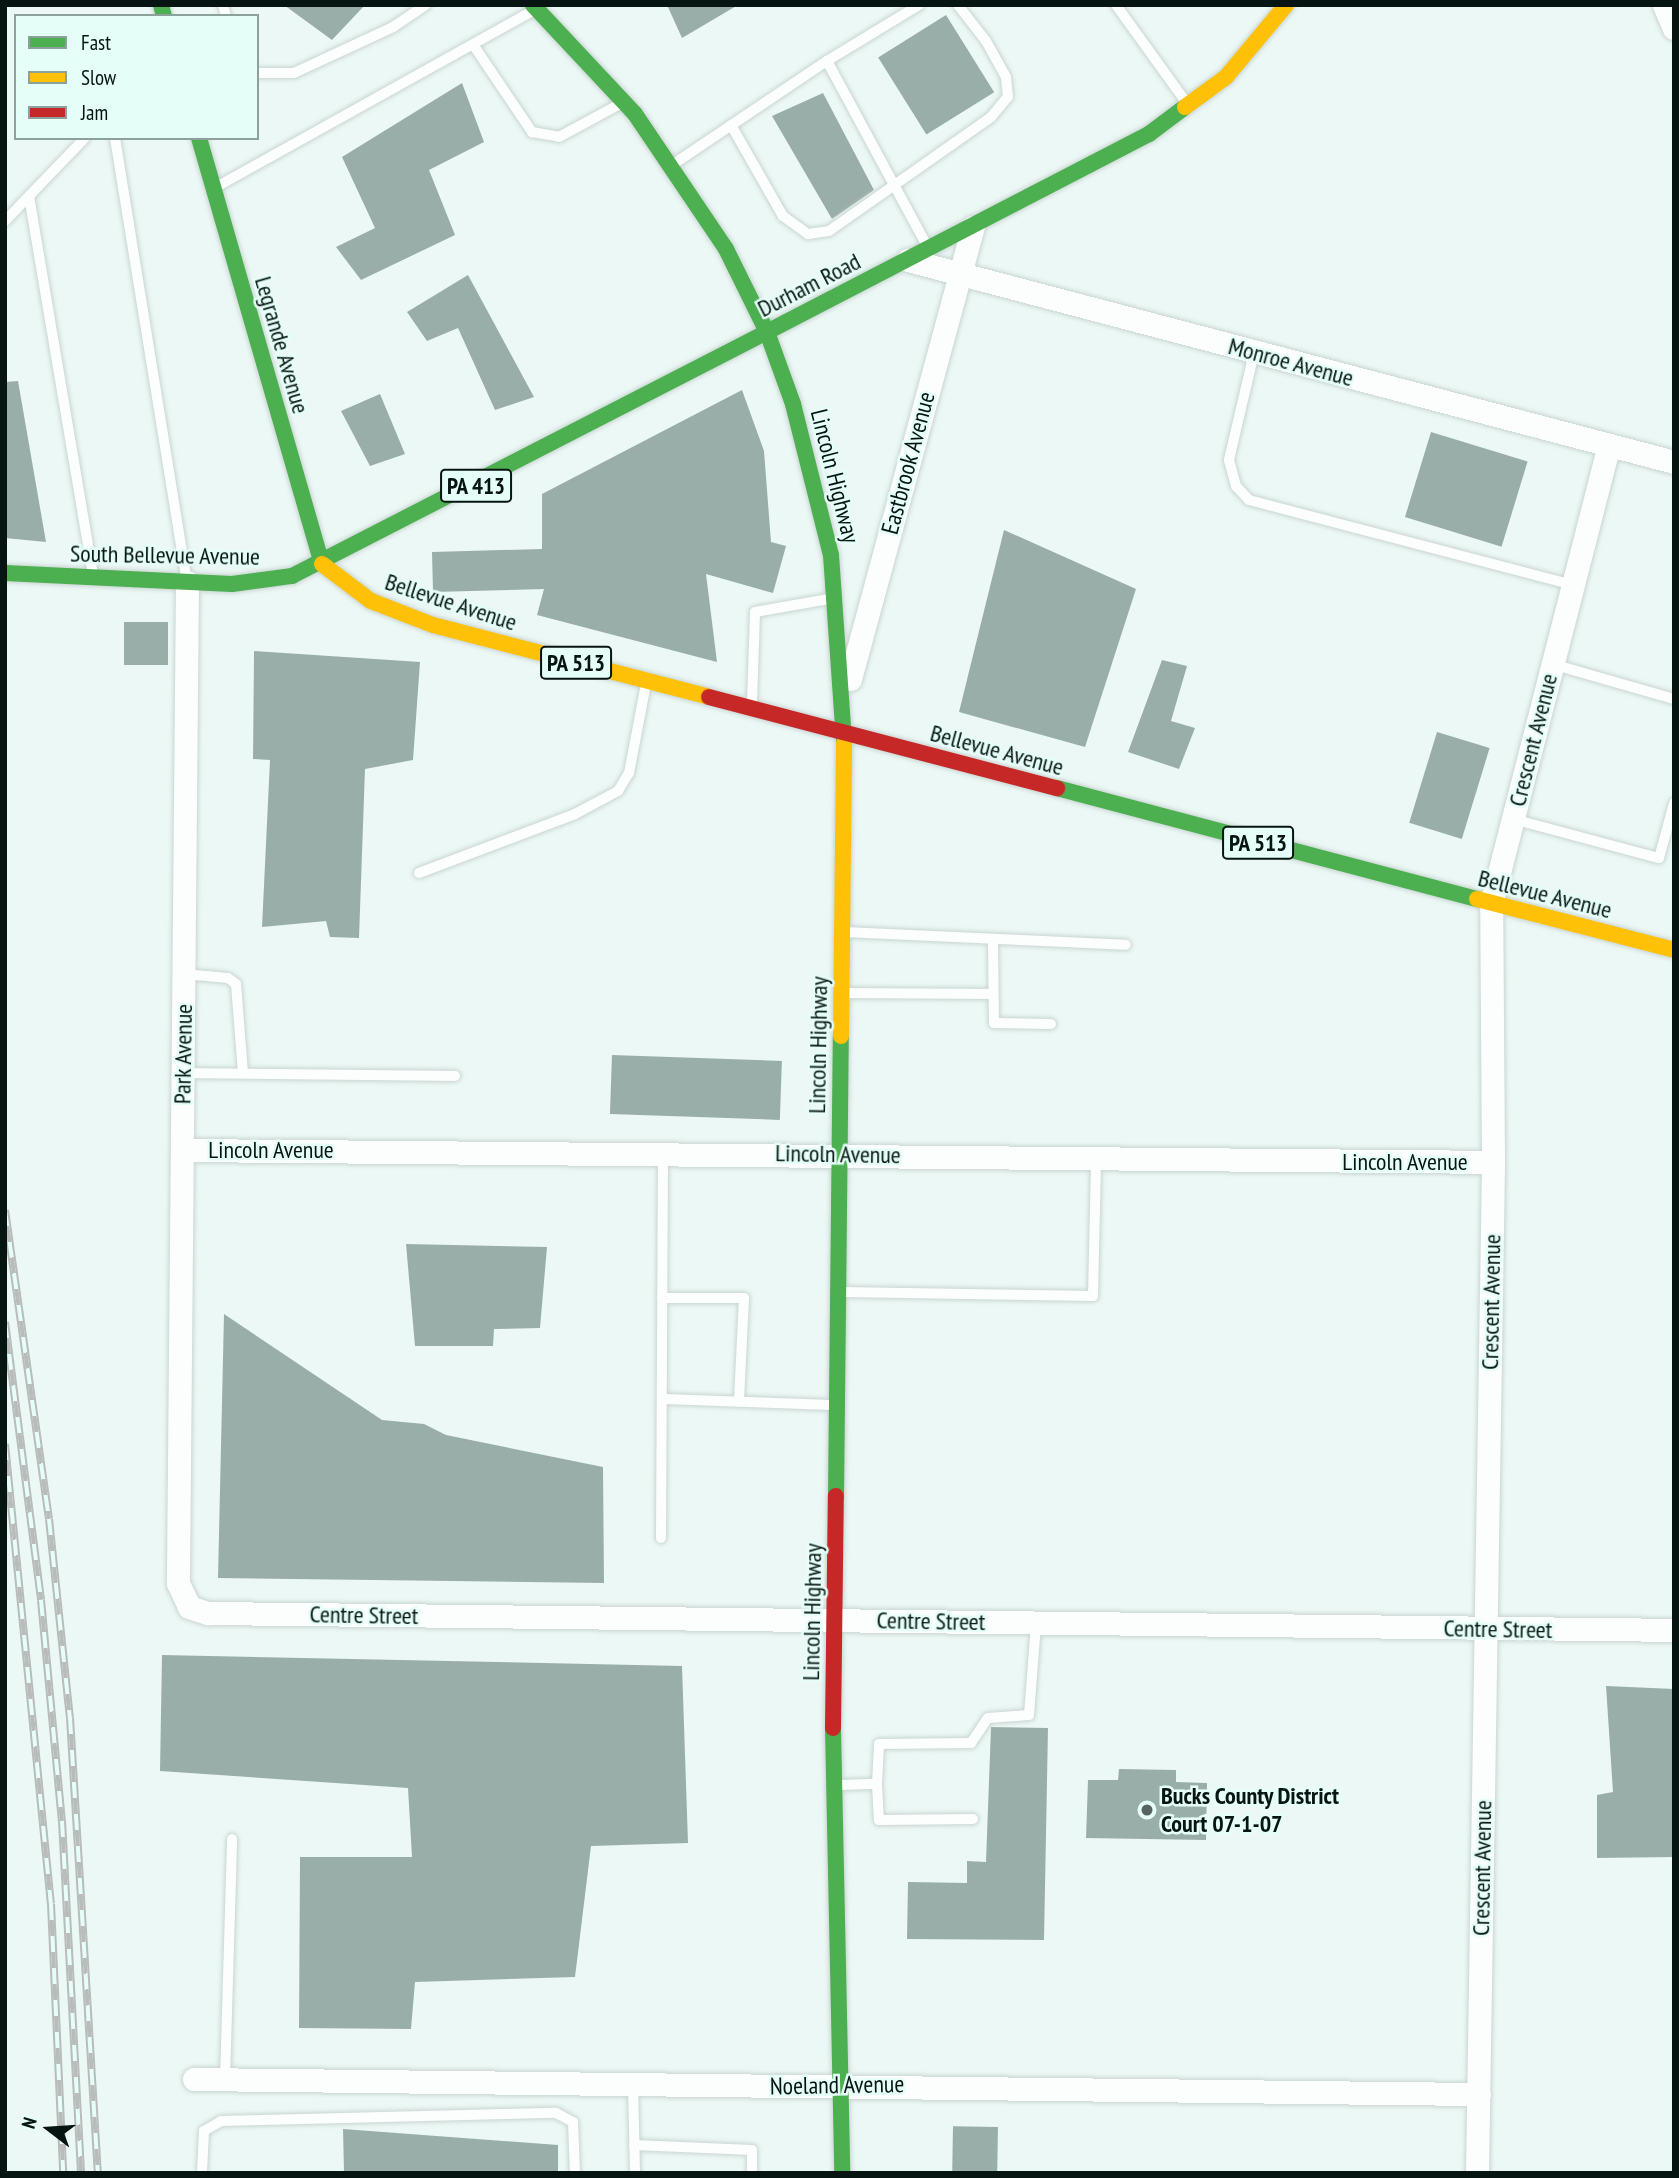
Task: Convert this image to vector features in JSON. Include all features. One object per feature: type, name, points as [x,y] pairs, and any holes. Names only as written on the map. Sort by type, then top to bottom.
[{"type":"main road","name":"Durham Road","points":[[322,564],[1107,158],[1189,107],[1226,77],[1286,5]]},
{"type":"main road","name":"Lincoln Highway","points":[[535,7],[624,102],[673,164],[726,249],[767,332],[808,452],[837,597],[844,733],[832,1785],[836,2085],[842,2173]]},
{"type":"main road","name":"Legrande Avenue","points":[[200,140],[322,564]]},
{"type":"main road","name":"South Bellevue Avenue","points":[[5,573],[187,582],[262,582],[322,564]]},
{"type":"main road","name":"Bellevue Avenue","points":[[322,564],[371,601],[402,614],[752,709],[1674,950]]},
{"type":"street","points":[[1664,5],[1674,28]]},
{"type":"street","name":"Eastbrook Avenue","points":[[844,699],[973,227]]},
{"type":"street","name":"Monroe Avenue","points":[[908,260],[1674,462]]},
{"type":"street","name":"Crescent Avenue","points":[[1477,2173],[1493,1162],[1491,904],[1609,445]]},
{"type":"street","name":"Park Avenue","points":[[187,582],[178,1583],[189,1607]]},
{"type":"street","name":"Lincoln Avenue","points":[[182,1150],[839,1154],[1096,1161],[1493,1162]]},
{"type":"street","name":"Centre Street","points":[[189,1607],[208,1613],[1674,1630]]},
{"type":"street","name":"Noeland Avenue","points":[[194,2078],[1479,2094]]},
{"type":"lane","points":[[259,73],[294,73],[412,9],[426,5]]},
{"type":"lane","points":[[673,164],[827,61],[919,5]]},
{"type":"lane","points":[[731,125],[783,216],[808,234],[829,231],[897,186],[991,117],[1008,97],[1006,77],[986,41],[958,5]]},
{"type":"lane","points":[[1116,5],[1189,107]]},
{"type":"lane","points":[[214,189],[474,46],[535,7]]},
{"type":"lane","points":[[474,46],[532,132],[559,137],[624,102]]},
{"type":"lane","points":[[827,61],[929,249]]},
{"type":"lane","points":[[5,221],[83,140]]},
{"type":"lane","points":[[115,140],[187,582]]},
{"type":"lane","points":[[29,197],[93,578]]},
{"type":"lane","points":[[1254,353],[1229,460],[1236,486],[1249,500],[1573,585]]},
{"type":"lane","points":[[752,709],[755,612],[837,597]]},
{"type":"lane","points":[[1552,664],[1674,699]]},
{"type":"lane","points":[[419,873],[575,814],[618,791],[629,773],[647,681]]},
{"type":"lane","points":[[1513,819],[1659,858],[1674,803]]},
{"type":"lane","points":[[842,932],[964,935],[993,943],[1126,945]]},
{"type":"lane","points":[[993,943],[994,1023],[1051,1024]]},
{"type":"lane","points":[[184,974],[228,978],[236,984],[243,1073]]},
{"type":"lane","points":[[841,993],[993,994]]},
{"type":"lane","points":[[183,1073],[455,1076]]},
{"type":"lane","points":[[661,1538],[663,1152]]},
{"type":"lane","points":[[838,1292],[1093,1296],[1096,1161]]},
{"type":"lane","points":[[662,1298],[744,1298],[739,1402]]},
{"type":"lane","points":[[662,1399],[836,1406]]},
{"type":"lane","points":[[974,1819],[879,1820],[879,1744],[971,1743],[988,1718],[1030,1715],[1036,1623]]},
{"type":"lane","points":[[832,1785],[877,1784]]},
{"type":"lane","points":[[225,2079],[232,1839]]},
{"type":"lane","points":[[633,2084],[635,2173]]},
{"type":"lane","points":[[202,2173],[204,2131],[221,2121],[556,2113],[573,2122],[575,2173]]},
{"type":"lane","points":[[634,2145],[752,2150],[752,2173]]},
{"type":"building","points":[[284,5],[365,5],[332,40]]},
{"type":"building","points":[[667,5],[738,5],[682,38]]},
{"type":"building","points":[[946,15],[994,92],[926,135],[878,57]]},
{"type":"building","points":[[462,83],[484,142],[429,170],[455,235],[361,280],[336,247],[375,228],[342,157]]},
{"type":"building","points":[[823,93],[874,190],[832,219],[772,116]]},
{"type":"building","points":[[468,275],[534,397],[495,410],[458,328],[427,341],[407,312]]},
{"type":"building","points":[[18,381],[46,542],[5,538],[5,382]]},
{"type":"building","points":[[742,390],[764,451],[771,542],[786,546],[773,593],[706,574],[717,662],[537,615],[544,589],[433,592],[432,552],[542,549],[542,494]]},
{"type":"building","points":[[380,394],[405,454],[370,466],[341,411]]},
{"type":"building","points":[[1431,432],[1528,462],[1502,547],[1405,517]]},
{"type":"building","points":[[1004,530],[1136,589],[1085,747],[959,712]]},
{"type":"building","points":[[124,622],[168,622],[168,665],[124,665]]},
{"type":"building","points":[[254,651],[420,662],[413,760],[365,769],[359,938],[330,937],[326,921],[262,927],[270,760],[253,759]]},
{"type":"building","points":[[1162,660],[1187,666],[1171,721],[1195,728],[1179,769],[1128,752]]},
{"type":"building","points":[[1437,732],[1490,748],[1462,839],[1409,823]]},
{"type":"building","points":[[612,1055],[782,1061],[780,1120],[610,1114]]},
{"type":"building","points":[[406,1244],[547,1247],[540,1328],[494,1329],[493,1346],[415,1346]]},
{"type":"building","points":[[224,1314],[382,1420],[424,1424],[446,1435],[603,1467],[604,1583],[218,1578]]},
{"type":"building","points":[[162,1655],[682,1666],[688,1843],[591,1846],[575,1977],[415,1982],[411,2029],[299,2028],[300,1857],[412,1857],[408,1788],[160,1771]]},
{"type":"building","points":[[1606,1686],[1674,1689],[1674,1857],[1597,1858],[1597,1795],[1613,1792]]},
{"type":"building","points":[[991,1727],[1048,1728],[1044,1940],[907,1939],[908,1882],[967,1883],[967,1861],[986,1862]]},
{"type":"building","name":"Bucks County District Court 07-1-07","points":[[1119,1769],[1176,1770],[1176,1782],[1207,1783],[1206,1840],[1086,1838],[1088,1780],[1118,1780]]},
{"type":"building","points":[[953,2126],[998,2127],[997,2173],[952,2172]]},
{"type":"building","points":[[343,2129],[558,2145],[558,2173],[344,2173]]},
{"type":"railway","points":[[5,1210],[49,1519],[70,1718],[98,2173]]},
{"type":"railway","points":[[5,1322],[41,1600],[62,1821],[81,2173]]},
{"type":"railway","points":[[5,1444],[51,1904],[63,2173]]},
{"type":"traffic: fast","points":[[161,5],[163,14]]},
{"type":"traffic: fast","points":[[533,5],[635,114],[726,249],[767,332],[793,404],[831,555],[844,743]]},
{"type":"traffic: fast","points":[[767,332],[1149,134],[1185,107]]},
{"type":"traffic: fast","points":[[200,140],[322,564]]},
{"type":"traffic: fast","points":[[5,573],[232,584],[292,576],[767,332]]},
{"type":"traffic: fast","points":[[1057,788],[1477,899]]},
{"type":"traffic: fast","points":[[836,1496],[841,1036]]},
{"type":"traffic: fast","points":[[833,1728],[842,2173]]},
{"type":"traffic: slow","points":[[1185,107],[1226,77],[1286,5]]},
{"type":"traffic: slow","points":[[322,564],[371,601],[433,625],[709,697]]},
{"type":"traffic: slow","points":[[841,1036],[844,743]]},
{"type":"traffic: slow","points":[[1477,899],[1674,950]]},
{"type":"traffic: jam","points":[[709,697],[1057,788]]},
{"type":"traffic: jam","points":[[833,1728],[836,1496]]},
{"type":"place","name":"Bucks County District Court 07-1-07","points":[[1147,1810]]}]
